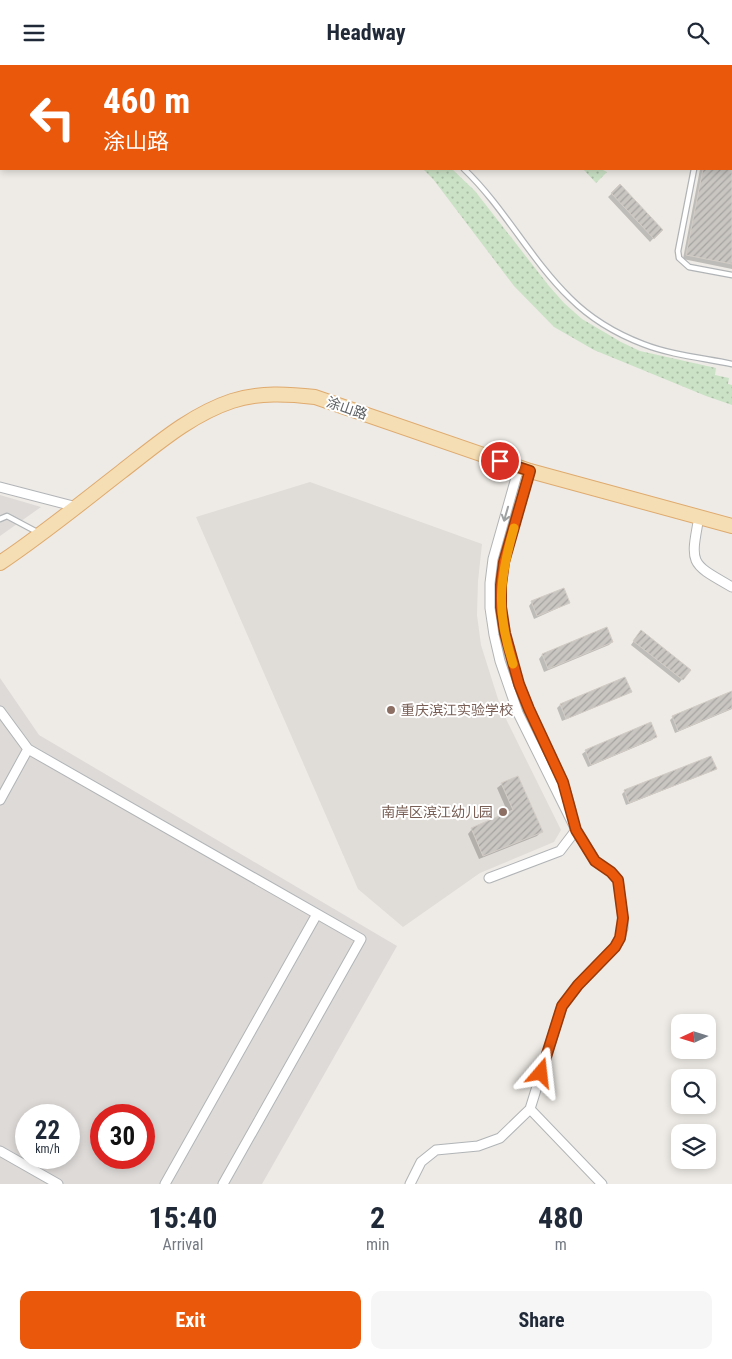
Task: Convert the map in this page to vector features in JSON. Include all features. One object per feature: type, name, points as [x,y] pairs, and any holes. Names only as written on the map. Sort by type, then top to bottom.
[{"type":"main road","name":"涂山路","points":[[0,563],[42,535],[177,428],[210,410],[234,400],[287,394],[315,397],[525,469],[732,526]]},
{"type":"street","points":[[410,1184],[421,1162],[436,1150],[478,1146],[500,1139],[530,1109],[562,1006],[578,985],[615,947],[623,928],[618,880],[611,872],[595,861],[576,830],[563,782],[519,684],[505,633],[501,607],[501,585],[504,562],[525,469]]},
{"type":"street","points":[[0,487],[77,507]]},
{"type":"street","points":[[699,517],[694,545],[696,560],[704,571],[732,587]]},
{"type":"street","points":[[0,711],[28,749],[361,939],[223,1184]]},
{"type":"street","points":[[0,800],[28,749]]},
{"type":"street","points":[[489,878],[560,851],[576,830]]},
{"type":"street","points":[[165,1184],[317,913]]},
{"type":"street","points":[[530,1109],[602,1184]]},
{"type":"street","points":[[0,1151],[58,1184]]},
{"type":"lane","points":[[465,170],[484,189],[555,282],[570,299],[589,314],[607,326],[644,345],[663,351],[732,364]]},
{"type":"lane","points":[[694,170],[678,251],[679,258],[689,267],[732,275]]},
{"type":"lane","points":[[0,519],[7,516],[42,535]]},
{"type":"shaded area","name":"重庆滨江实验学校","points":[[310,482],[482,544],[477,615],[481,645],[507,721],[561,830],[554,842],[480,873],[403,927],[358,889],[196,517]]},
{"type":"shaded area","points":[[0,495],[41,507],[0,536]]},
{"type":"shaded area","points":[[0,678],[39,735],[397,946],[262,1184],[0,1184]]},
{"type":"green space","points":[[424,170],[453,170],[475,191],[549,286],[582,319],[640,351],[716,368],[715,375],[729,378],[728,384],[732,385],[732,405],[594,350],[554,327],[514,286],[433,179]]},
{"type":"green space","points":[[584,170],[603,170],[607,172],[596,183]]},
{"type":"building","points":[[703,170],[732,170],[732,264],[686,255]]},
{"type":"building","points":[[620,184],[663,230],[654,239],[611,193]]},
{"type":"building","points":[[564,588],[570,603],[537,616],[531,601]]},
{"type":"building","points":[[607,627],[613,642],[548,669],[542,654]]},
{"type":"building","points":[[641,630],[691,670],[683,680],[633,641]]},
{"type":"building","points":[[625,677],[632,692],[566,719],[560,704]]},
{"type":"building","points":[[732,691],[732,708],[678,731],[672,716]]},
{"type":"building","points":[[651,722],[657,737],[591,765],[585,750]]},
{"type":"building","points":[[711,756],[717,769],[629,803],[624,790]]},
{"type":"building","points":[[518,776],[543,832],[483,856],[471,828],[513,810],[501,783]]},
{"type":"slow traffic","points":[[513,664],[501,607],[501,585],[504,562],[514,528]]},
{"type":"place","name":"重庆滨江实验学校","points":[[391,710]]},
{"type":"place","name":"南岸区滨江幼儿园","points":[[503,812]]},
{"type":"route","points":[[500,461],[530,471],[504,562],[501,585],[501,607],[511,657],[529,709],[563,782],[576,830],[595,861],[611,872],[618,880],[623,918],[623,928],[615,947],[569,995],[562,1006],[541,1073]]}]
